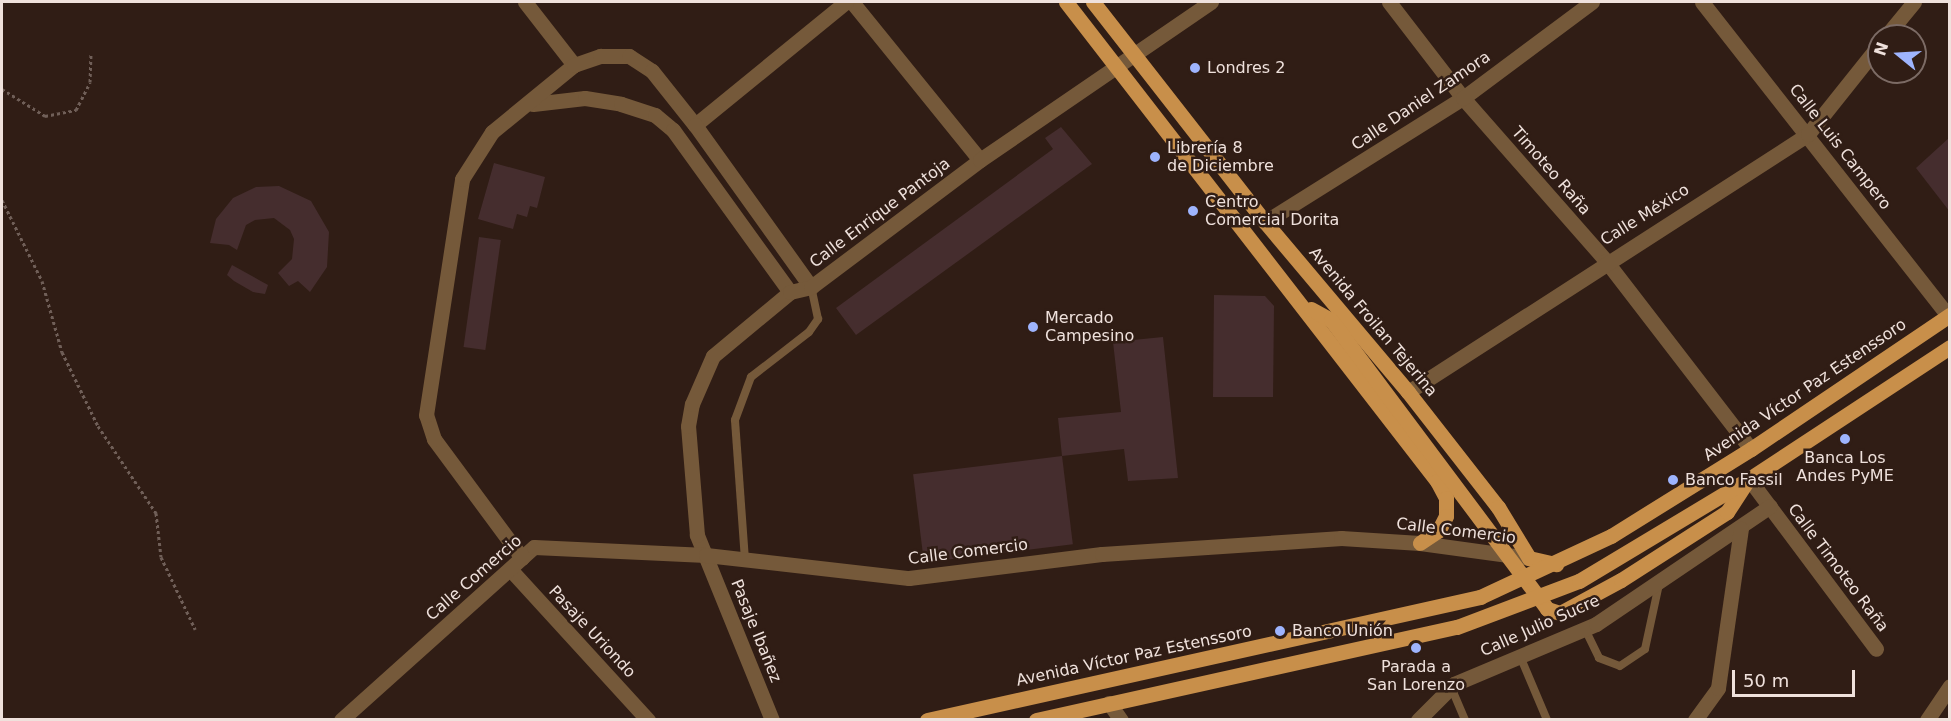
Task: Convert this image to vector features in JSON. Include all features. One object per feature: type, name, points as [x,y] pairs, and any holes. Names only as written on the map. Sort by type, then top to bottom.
[{"type":"main road","points":[[1066,2],[1306,306],[1446,498],[1446,516],[1439,530],[1420,543]]},
{"type":"main road","name":"Avenida Froilan Tejerina","points":[[1093,2],[1265,222],[1408,392],[1498,507],[1529,558]]},
{"type":"main road","points":[[1306,306],[1331,320],[1547,609],[1560,613],[1621,580],[1727,512],[1749,479]]},
{"type":"main road","name":"Avenida Víctor Paz Estenssoro","points":[[927,720],[1480,597],[1556,564],[1611,536],[1751,449],[1949,315]]},
{"type":"main road","points":[[1036,720],[1457,627],[1580,581],[1749,479],[1950,347]]},
{"type":"main road","name":"Calle Comercio","points":[[1529,558],[1556,564]]},
{"type":"street","points":[[525,2],[574,65]]},
{"type":"street","points":[[695,125],[846,2]]},
{"type":"street","points":[[852,2],[980,160]]},
{"type":"street","name":"Calle Enrique Pantoja","points":[[706,555],[697,535],[688,426],[692,404],[713,356],[790,292],[811,288],[980,160],[1115,64],[1134,54],[1211,2]]},
{"type":"street","name":"Timoteo Raña","points":[[1389,2],[1463,98],[1606,261],[1751,449]]},
{"type":"street","name":"Calle Daniel Zamora","points":[[1265,222],[1463,98],[1592,2]]},
{"type":"street","name":"Calle Luis Campero","points":[[1702,2],[1949,315]]},
{"type":"street","points":[[1896,24],[1914,2]]},
{"type":"street","points":[[522,558],[434,439],[426,415],[462,179],[492,132],[529,105],[574,65],[600,56],[629,56],[652,71],[695,125],[811,288]]},
{"type":"street","name":"Calle México","points":[[1408,392],[1606,261],[1808,134],[1867,60]]},
{"type":"street","points":[[529,105],[585,98],[621,104],[656,115],[673,130],[790,292]]},
{"type":"street","name":"Calle Timoteo Raña","points":[[1749,479],[1876,649]]},
{"type":"street","name":"Calle Julio Sucre","points":[[1418,720],[1451,687],[1585,628],[1659,584],[1741,529],[1770,506]]},
{"type":"street","points":[[1695,720],[1718,688],[1741,529]]},
{"type":"street","name":"Calle Comercio","points":[[341,720],[534,547],[706,555],[909,578],[1114,553],[1341,538],[1420,543],[1529,558]]},
{"type":"street","name":"Pasaje Ibañez","points":[[706,555],[772,720]]},
{"type":"street","name":"Pasaje Uriondo","points":[[510,569],[648,720]]},
{"type":"street","points":[[1927,720],[1950,686]]},
{"type":"street","points":[[1109,703],[1121,720]]},
{"type":"lane","points":[[745,560],[735,420],[751,377],[809,332],[818,319],[811,288]]},
{"type":"lane","points":[[1585,628],[1599,658],[1620,666],[1645,649],[1659,584]]},
{"type":"lane","points":[[1520,656],[1547,720]]},
{"type":"lane","points":[[1451,687],[1465,720]]},
{"type":"path","points":[[2,89],[45,116],[76,110],[90,82],[91,53]]},
{"type":"path","points":[[2,200],[42,281],[62,352],[98,426],[156,513],[161,557],[195,629]]},
{"type":"building","points":[[1061,127],[1092,164],[856,335],[836,308],[1053,149],[1045,138]]},
{"type":"building","points":[[1950,137],[1950,212],[1916,168]]},
{"type":"building","points":[[494,163],[545,177],[537,208],[530,206],[527,217],[517,214],[513,229],[478,219]]},
{"type":"building","points":[[279,186],[311,201],[329,232],[327,267],[310,292],[298,281],[289,286],[278,273],[292,259],[294,239],[290,230],[274,218],[255,220],[246,225],[237,250],[229,245],[210,243],[216,219],[233,198],[256,187]]},
{"type":"building","points":[[479,237],[501,240],[485,350],[464,347]]},
{"type":"building","points":[[232,265],[268,285],[265,294],[253,292],[227,275]]},
{"type":"building","points":[[1214,295],[1265,296],[1274,306],[1273,397],[1213,397]]},
{"type":"building","points":[[1163,337],[1178,478],[1128,481],[1124,449],[1062,456],[1058,418],[1121,412],[1113,342]]},
{"type":"building","points":[[1062,456],[1073,544],[924,563],[913,474]]},
{"type":"place","name":"Londres 2","points":[[1195,68]]},
{"type":"place","name":"Librería 8 de Diciembre","points":[[1155,157]]},
{"type":"place","name":"Centro Comercial Dorita","points":[[1193,211]]},
{"type":"place","name":"Mercado Campesino","points":[[1033,327]]},
{"type":"place","name":"Banca Los Andes PyME","points":[[1845,439]]},
{"type":"place","name":"Banco Fassil","points":[[1673,480]]},
{"type":"place","name":"Banco Unión","points":[[1280,631]]},
{"type":"place","name":"Parada a San Lorenzo","points":[[1416,648]]}]
